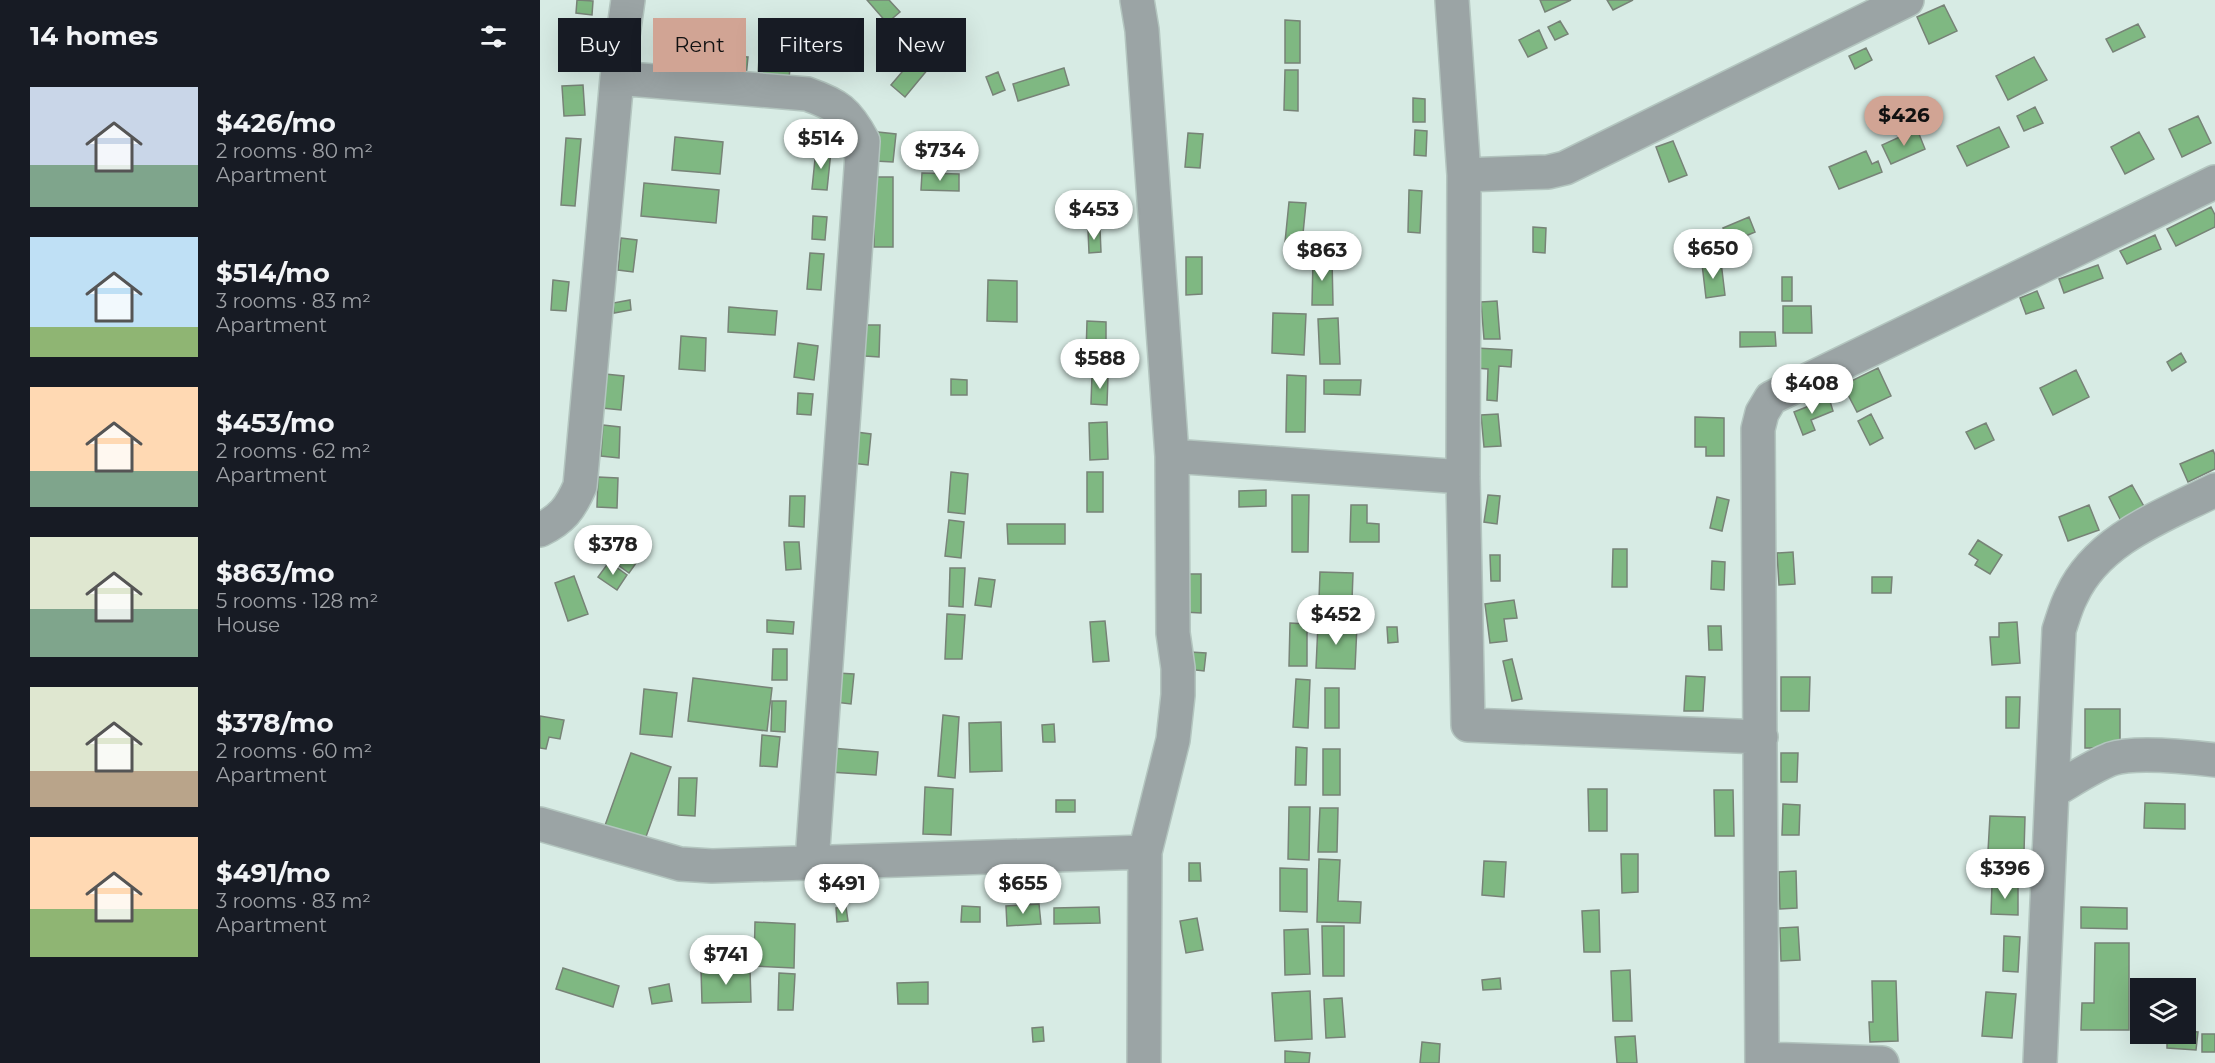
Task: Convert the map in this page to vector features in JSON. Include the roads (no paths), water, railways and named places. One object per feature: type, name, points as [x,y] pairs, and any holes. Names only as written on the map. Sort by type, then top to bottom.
[{"type":"street","points":[[540,530],[555,522],[572,506],[580,486],[616,78],[628,0]]},
{"type":"street","points":[[1137,0],[1142,30],[1172,456],[1173,633],[1178,668],[1178,695],[1173,740],[1145,852],[1144,1063]]},
{"type":"street","points":[[1452,0],[1464,175],[1463,477],[1468,725],[1761,737]]},
{"type":"street","points":[[1464,175],[1548,172],[1565,168],[1907,0]]},
{"type":"street","points":[[616,78],[807,94],[832,103],[851,119],[863,141],[812,862]]},
{"type":"street","points":[[1882,1063],[1762,1061],[1758,429],[1762,413],[1771,398],[2215,182]]},
{"type":"street","points":[[1172,456],[1463,477]]},
{"type":"street","points":[[2040,1063],[2059,630],[2072,593],[2097,558],[2125,536],[2215,490]]},
{"type":"street","points":[[2053,790],[2112,759],[2126,756],[2188,756],[2215,760]]},
{"type":"street","points":[[540,824],[680,864],[712,866],[1145,852]]}]
